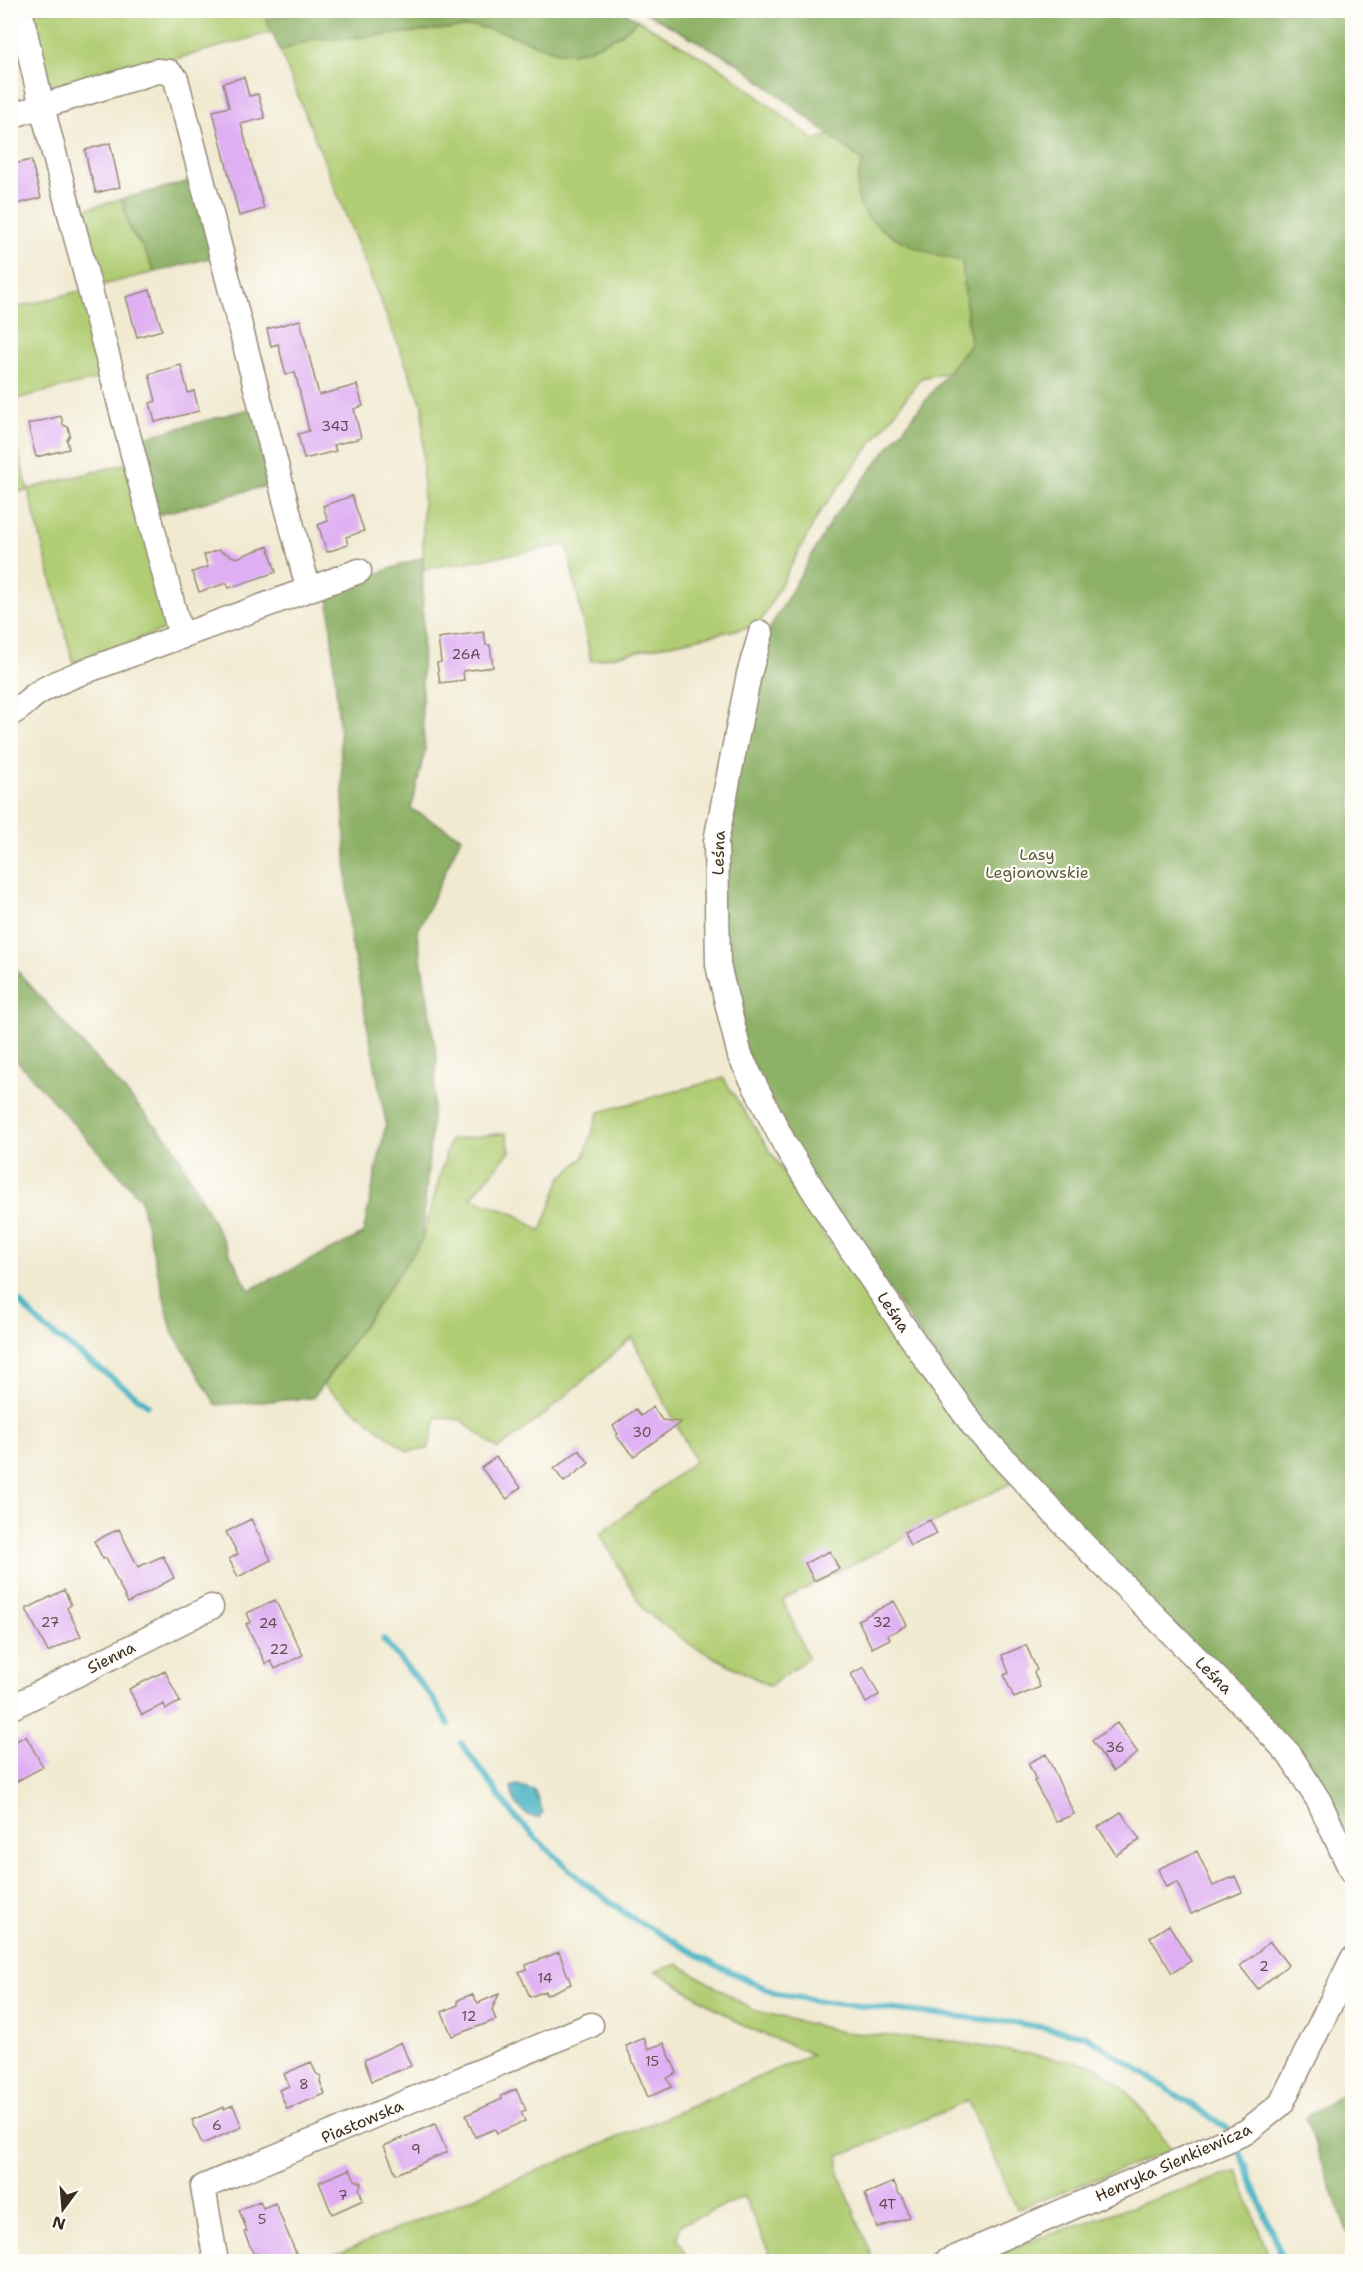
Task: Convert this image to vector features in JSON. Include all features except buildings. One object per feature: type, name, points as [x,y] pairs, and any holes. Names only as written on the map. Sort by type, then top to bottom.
[{"type":"street","points":[[20,10],[42,107],[181,637]]},
{"type":"street","points":[[10,116],[157,71],[169,72],[176,79],[308,588]]},
{"type":"street","points":[[10,714],[24,707],[35,695],[54,684],[359,571]]},
{"type":"street","name":"Leśna","points":[[761,633],[748,674],[716,841],[718,964],[740,1056],[785,1144],[845,1240],[975,1428],[1080,1541],[1249,1711],[1288,1754],[1319,1801],[1353,1872]]},
{"type":"street","name":"Sienna","points":[[10,1707],[211,1606]]},
{"type":"street","name":"Henryka Sienkiewicza","points":[[946,2262],[1246,2132],[1281,2104],[1353,1960]]},
{"type":"street","name":"Piastowska","points":[[216,2262],[203,2187],[591,2025]]},
{"type":"green space","points":[[622,10],[638,20],[620,35],[590,49],[572,53],[557,52],[506,33],[475,26],[343,39],[314,39],[280,51],[266,18],[308,11]]},
{"type":"green space","points":[[30,11],[263,11],[272,32],[48,95]]},
{"type":"green space","name":"Lasy Legionowskie","points":[[643,11],[1352,11],[1352,1859],[1290,1767],[970,1408],[789,1143],[745,1050],[723,967],[721,830],[765,637],[833,518],[970,344],[962,261],[916,247],[883,230],[861,207],[857,185],[863,161],[739,64]]},
{"type":"green space","points":[[638,20],[724,70],[814,140],[830,135],[863,162],[857,178],[870,212],[882,229],[915,247],[962,261],[970,344],[948,372],[921,378],[820,512],[759,625],[591,661],[567,545],[423,569],[423,407],[280,51],[314,39],[343,39],[475,26],[506,33],[557,52],[620,35]]},
{"type":"green space","points":[[194,180],[214,257],[155,272],[142,246],[129,229],[122,199]]},
{"type":"green space","points":[[122,199],[129,229],[142,246],[155,272],[98,286],[78,211]]},
{"type":"green space","points":[[84,290],[106,377],[11,400],[11,309]]},
{"type":"green space","points":[[253,408],[273,484],[157,515],[138,439]]},
{"type":"green space","points":[[10,422],[28,489],[128,463],[167,629],[73,662],[28,490],[11,494]]},
{"type":"green space","points":[[423,557],[422,713],[425,751],[411,809],[461,837],[417,933],[437,1058],[422,1240],[313,1398],[216,1405],[172,1331],[140,1198],[11,1054],[10,963],[173,1145],[249,1290],[363,1234],[386,1123],[350,935],[340,737],[328,591]]},
{"type":"green space","points":[[723,1078],[826,1238],[952,1414],[1011,1483],[783,1600],[808,1658],[770,1686],[691,1645],[644,1610],[600,1534],[695,1461],[632,1338],[545,1414],[498,1449],[461,1420],[437,1417],[428,1449],[407,1451],[323,1385],[422,1240],[450,1140],[506,1133],[510,1151],[471,1198],[517,1215],[541,1231],[561,1178],[584,1157],[599,1112]]},
{"type":"green space","points":[[678,1964],[753,2010],[842,2032],[943,2040],[1095,2065],[1130,2094],[1172,2150],[1017,2209],[968,2101],[839,2156],[839,2174],[874,2261],[773,2261],[744,2197],[680,2225],[678,2239],[688,2261],[320,2261],[812,2054],[744,2026],[656,1971]]},
{"type":"green space","points":[[1352,2088],[1352,2244],[1305,2118]]},
{"type":"green space","points":[[1237,2171],[1271,2261],[969,2262]]},
{"type":"water","points":[[517,1785],[534,1790],[543,1812],[539,1818],[528,1815],[516,1803],[511,1787]]},
{"type":"waterway","points":[[10,1293],[45,1328],[148,1405]]},
{"type":"waterway","points":[[383,1639],[434,1700],[449,1725]]},
{"type":"waterway","points":[[461,1743],[515,1817],[586,1884],[629,1916],[712,1963],[777,1994],[834,2003],[1017,2023],[1085,2035],[1227,2128]]},
{"type":"waterway","points":[[1239,2149],[1284,2262]]}]
